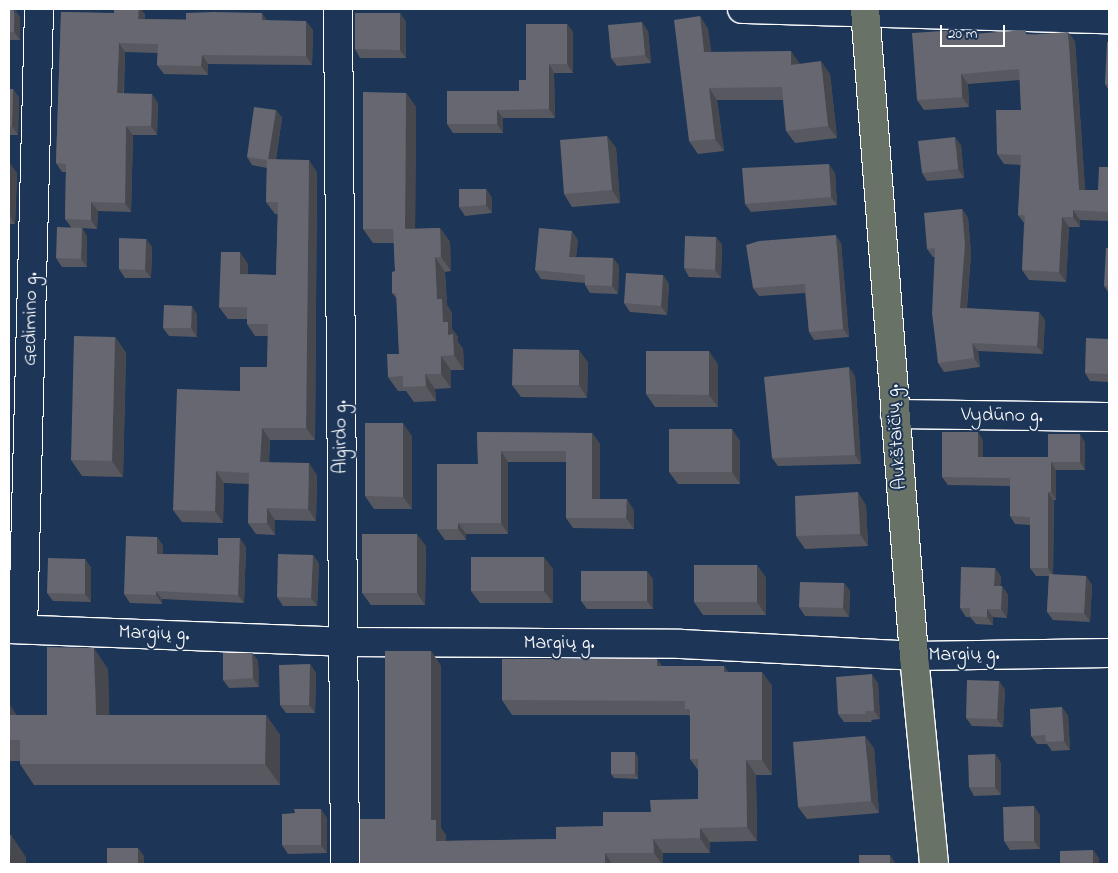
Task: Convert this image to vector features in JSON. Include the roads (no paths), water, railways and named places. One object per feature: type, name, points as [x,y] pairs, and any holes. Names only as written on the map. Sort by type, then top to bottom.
[{"type":"main road","name":"Aukštaičių g.","points":[[865,10],[914,656],[934,864]]},
{"type":"street","name":"Gedimino g.","points":[[16,629],[39,9]]},
{"type":"street","name":"Algirdo g.","points":[[338,9],[345,864]]},
{"type":"street","points":[[742,9],[865,10],[1109,19]]},
{"type":"street","name":"Vydūno g.","points":[[895,414],[1109,417]]},
{"type":"street","name":"Margių g.","points":[[16,629],[343,642],[681,644],[914,656],[1109,653]]}]
